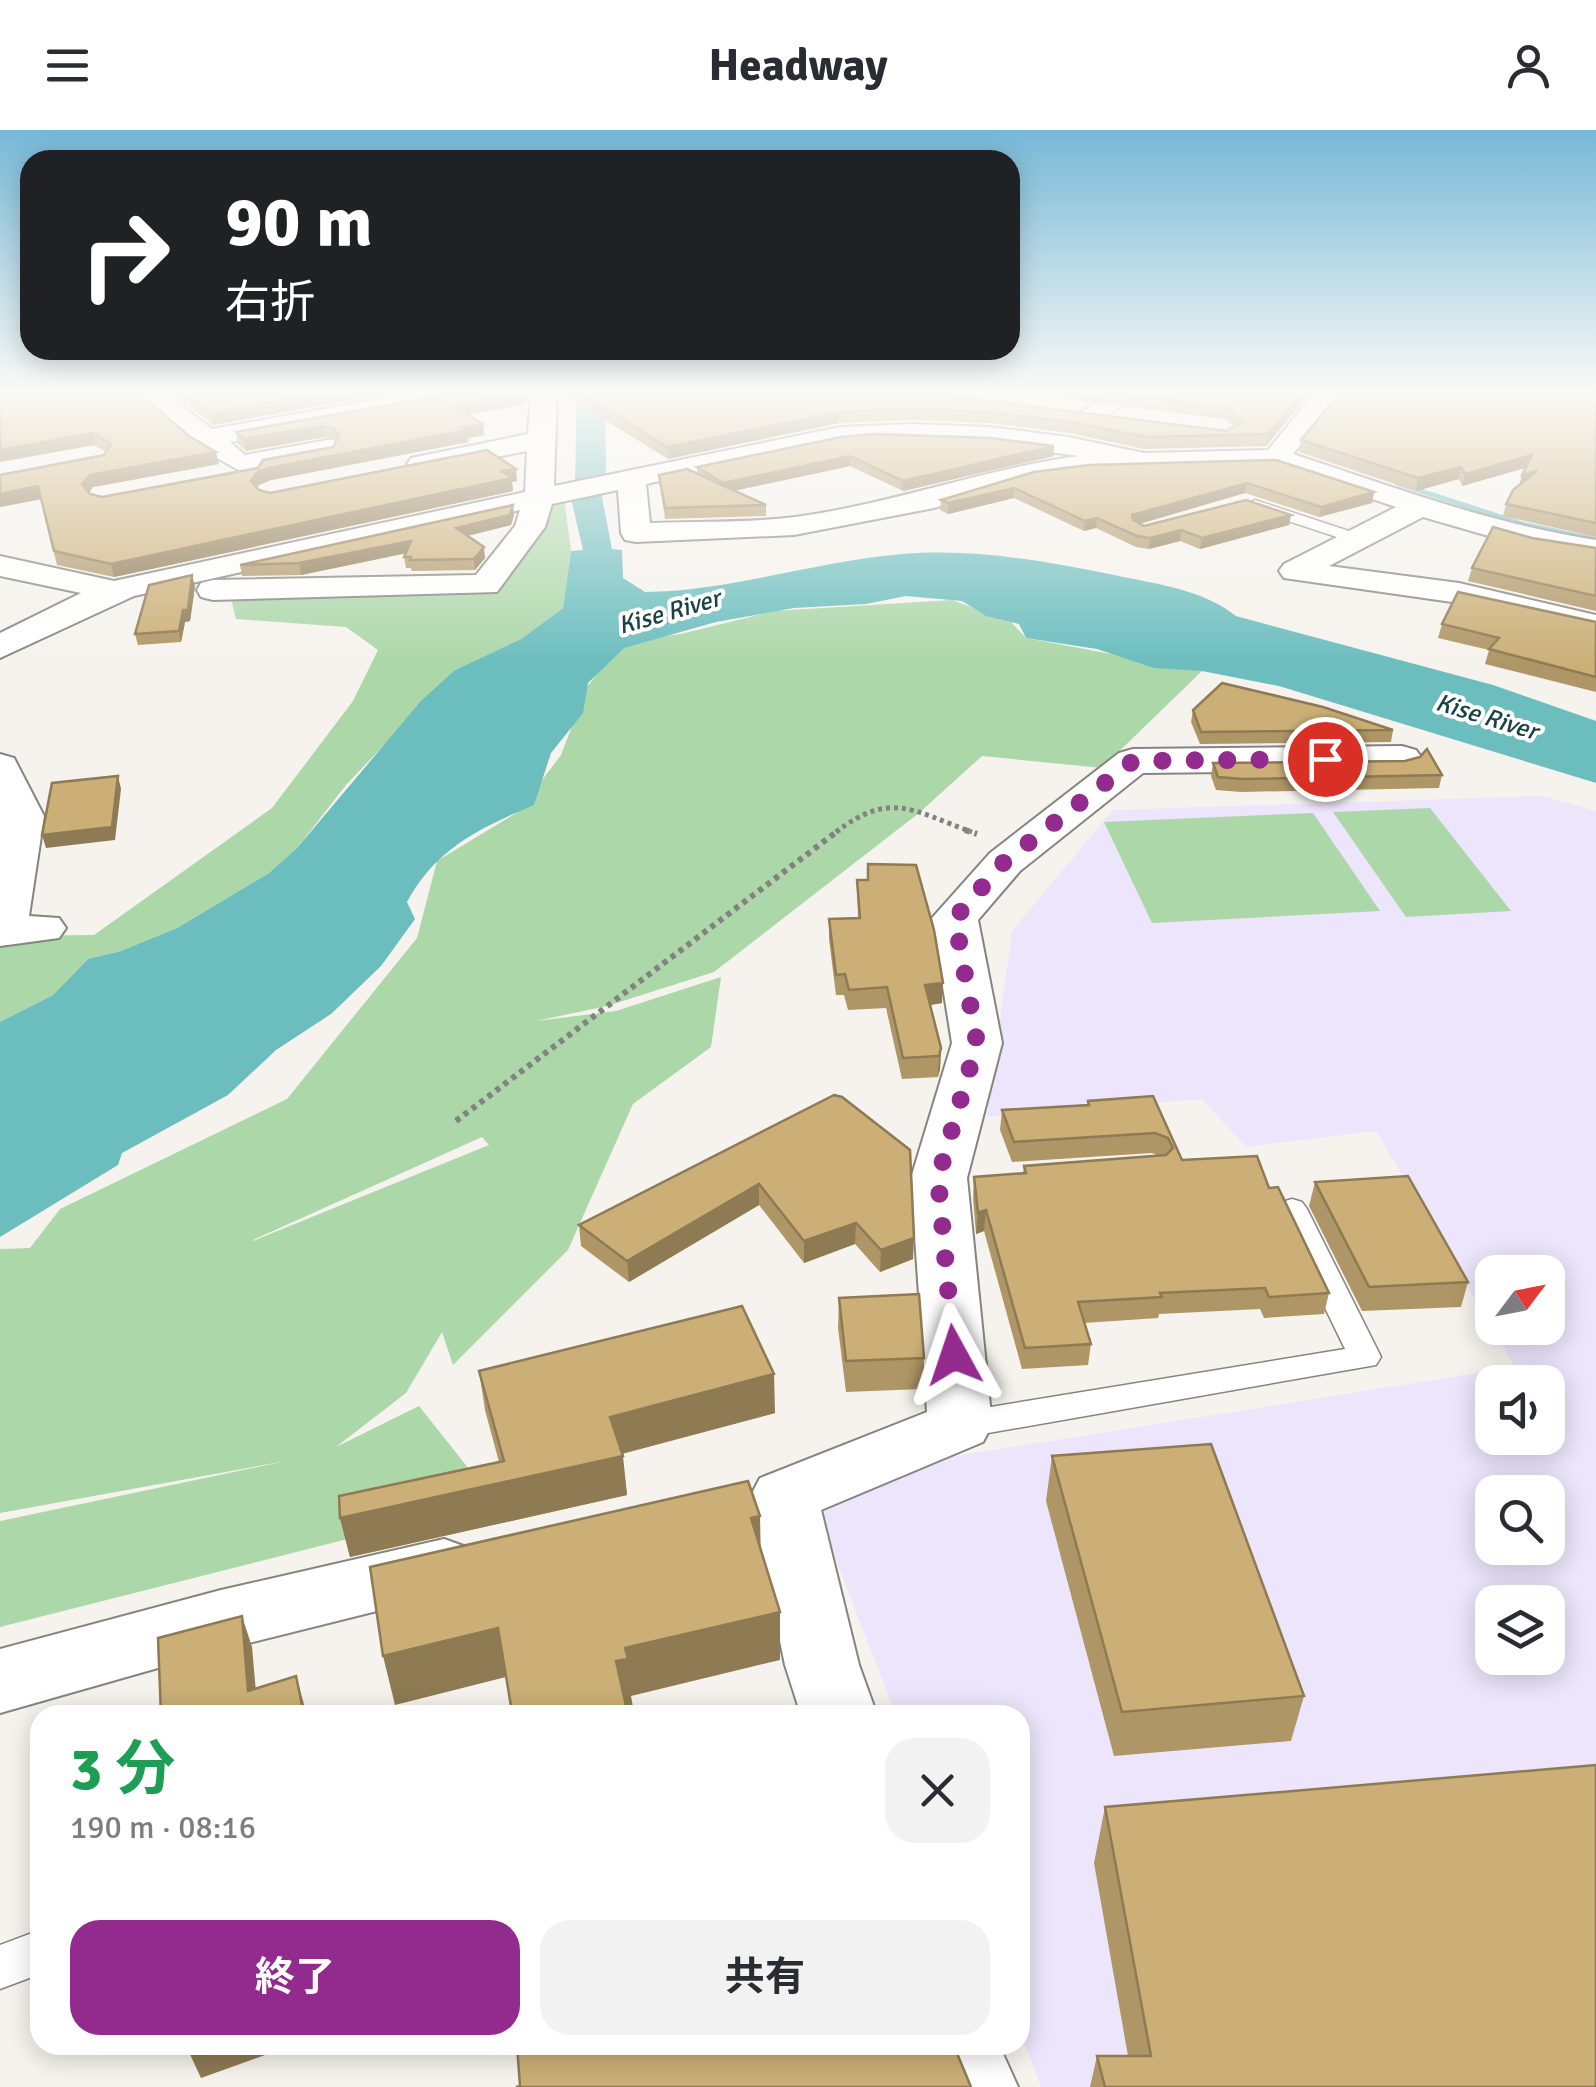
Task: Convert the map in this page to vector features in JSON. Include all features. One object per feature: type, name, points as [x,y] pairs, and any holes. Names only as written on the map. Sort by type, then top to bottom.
[{"type":"street","points":[[259,481],[272,494]]},
{"type":"street","points":[[0,566],[109,592],[484,585],[530,527],[539,496],[537,481]]},
{"type":"street","points":[[0,647],[109,592],[610,481]]},
{"type":"street","points":[[631,481],[636,533],[794,526],[934,500],[997,481]]},
{"type":"street","points":[[1359,481],[1419,508],[1530,539],[1592,531]]},
{"type":"street","points":[[1419,508],[1295,571],[1459,594],[1596,625]]},
{"type":"street","points":[[1520,508],[1592,531]]},
{"type":"street","points":[[296,518],[321,543]]},
{"type":"street","points":[[836,1705],[755,1500],[960,1425],[958,1178],[977,1043],[955,918],[1020,849],[1133,761],[1402,758]]},
{"type":"street","points":[[0,766],[23,816],[3,934],[43,928]]},
{"type":"street","points":[[0,1681],[222,1620],[513,1552]]},
{"type":"street","points":[[958,2055],[972,2087]]},
{"type":"lane","points":[[1228,507],[1246,502],[1358,540]]},
{"type":"lane","points":[[960,1425],[1364,1358],[1292,1208]]},
{"type":"lane","points":[[0,1967],[30,1956]]},
{"type":"path","points":[[456,1121],[861,813],[896,805],[1020,849]]},
{"type":"shaded area","points":[[1543,796],[1596,811],[1596,2087],[1041,2087],[1029,2055],[1030,1705],[892,1705],[817,1511],[956,1456],[1475,1373],[1475,1455],[1565,1455],[1565,1365],[1514,1365],[1502,1345],[1565,1345],[1565,1255],[1475,1255],[1475,1299],[1376,1131],[1246,1147],[1202,1099],[987,1117],[1012,931],[1113,810]]},
{"type":"green space","points":[[564,497],[571,551],[563,608],[521,639],[455,670],[346,785],[297,848],[269,873],[177,928],[121,951],[88,959],[53,995],[0,1022],[0,936],[94,935],[272,808],[353,701],[378,650],[346,627],[236,619],[229,590],[484,585],[537,503]]},
{"type":"green space","points":[[952,600],[1011,622],[1026,638],[1202,671],[1102,768],[982,756],[919,813],[714,972],[607,1006],[536,1021],[616,1011],[721,977],[711,1047],[633,1104],[568,1250],[453,1365],[442,1332],[406,1393],[336,1447],[419,1406],[469,1469],[454,1512],[0,1627],[0,1521],[286,1461],[0,1513],[0,1249],[30,1248],[60,1209],[287,1099],[417,938],[437,861],[518,812],[561,755],[587,687],[623,641],[681,634],[774,611]],"holes":[[[482,1137],[489,1145],[253,1241]]]},
{"type":"green space","points":[[1430,808],[1511,911],[1406,917],[1333,812]]},
{"type":"green space","points":[[1313,813],[1380,911],[1152,923],[1104,822]]},
{"type":"water","name":"Kise River","points":[[603,481],[600,487],[612,549],[622,550],[623,578],[645,592],[709,587],[870,558],[929,553],[1009,557],[1146,581],[1208,599],[1236,616],[1493,685],[1596,721],[1596,783],[1279,686],[1202,671],[1154,668],[1097,649],[1026,638],[1019,624],[986,616],[962,601],[906,596],[866,604],[794,608],[716,622],[624,648],[588,683],[583,713],[551,753],[534,805],[461,842],[431,867],[407,902],[415,919],[381,966],[331,1014],[276,1050],[228,1095],[122,1153],[118,1165],[0,1237],[0,1022],[53,995],[88,959],[121,951],[177,928],[269,873],[297,848],[421,701],[455,670],[521,639],[563,608],[571,551],[583,550],[570,494],[575,483]]},
{"type":"building","points":[[0,481],[84,481],[82,484],[90,494],[102,497],[186,481],[251,481],[259,490],[270,493],[329,481],[496,481],[111,564],[54,551],[38,486],[0,494]]},
{"type":"building","points":[[660,481],[714,481],[766,505],[665,508]]},
{"type":"building","points":[[1003,481],[1341,481],[1374,492],[1321,507],[1247,483],[1132,515],[1133,520],[1144,526],[1246,500],[1291,515],[1202,538],[1181,530],[1150,538],[1137,536],[1097,518],[1085,521],[1014,488],[948,503],[941,500]]},
{"type":"building","points":[[1524,481],[1596,481],[1596,523],[1506,504],[1513,490]]},
{"type":"building","points":[[513,505],[510,515],[456,528],[484,547],[474,559],[410,560],[411,557],[404,557],[411,541],[299,563],[240,565]]},
{"type":"building","points":[[1493,527],[1596,548],[1596,596],[1472,568]]},
{"type":"building","points":[[192,575],[188,610],[183,610],[179,631],[135,634],[149,585]]},
{"type":"building","points":[[1458,592],[1596,622],[1596,677],[1489,649],[1499,638],[1442,624]]},
{"type":"building","points":[[1222,683],[1323,707],[1393,730],[1201,732],[1193,710]]},
{"type":"building","points":[[1427,749],[1442,775],[1243,779],[1218,777],[1213,763],[1405,761],[1420,757]]},
{"type":"building","points":[[118,776],[112,827],[42,835],[52,783]]},
{"type":"building","points":[[868,864],[916,865],[934,930],[943,983],[925,985],[941,1048],[939,1056],[903,1058],[887,987],[849,990],[845,974],[836,975],[829,919],[860,918],[857,880],[868,880]]},
{"type":"building","points":[[834,1095],[842,1097],[910,1150],[914,1238],[881,1250],[856,1223],[804,1241],[759,1184],[627,1261],[579,1225]]},
{"type":"building","points":[[1153,1096],[1182,1160],[1257,1156],[1269,1188],[1278,1187],[1329,1293],[1269,1297],[1265,1288],[1078,1302],[1091,1344],[1025,1348],[986,1210],[978,1213],[974,1177],[1026,1173],[1024,1166],[1166,1155],[1173,1148],[1168,1138],[1155,1133],[1014,1142],[1002,1110],[1089,1105],[1088,1101]]},
{"type":"building","points":[[1408,1176],[1468,1282],[1369,1287],[1315,1182]]},
{"type":"building","points":[[919,1294],[924,1358],[846,1361],[839,1298]]},
{"type":"building","points":[[742,1306],[774,1374],[610,1417],[623,1456],[340,1518],[339,1496],[504,1461],[479,1371]]},
{"type":"building","points":[[1211,1444],[1304,1696],[1122,1712],[1052,1456]]},
{"type":"building","points":[[748,1481],[760,1516],[751,1518],[780,1612],[625,1648],[628,1659],[616,1661],[626,1705],[511,1705],[498,1628],[383,1656],[370,1567]]},
{"type":"building","points":[[242,1616],[248,1691],[296,1676],[302,1705],[161,1705],[158,1638]]},
{"type":"building","points":[[1596,1765],[1596,2087],[1105,2087],[1097,2056],[1151,2056],[1105,1807]]},
{"type":"building","points":[[518,2055],[958,2055],[971,2087],[516,2087],[520,2086]]},
{"type":"waterway","points":[[1398,483],[1522,524],[1596,540]]},
{"type":"route","points":[[954,1355],[938,1178],[977,1043],[955,918],[1004,862],[1133,761],[1325,759]]}]
